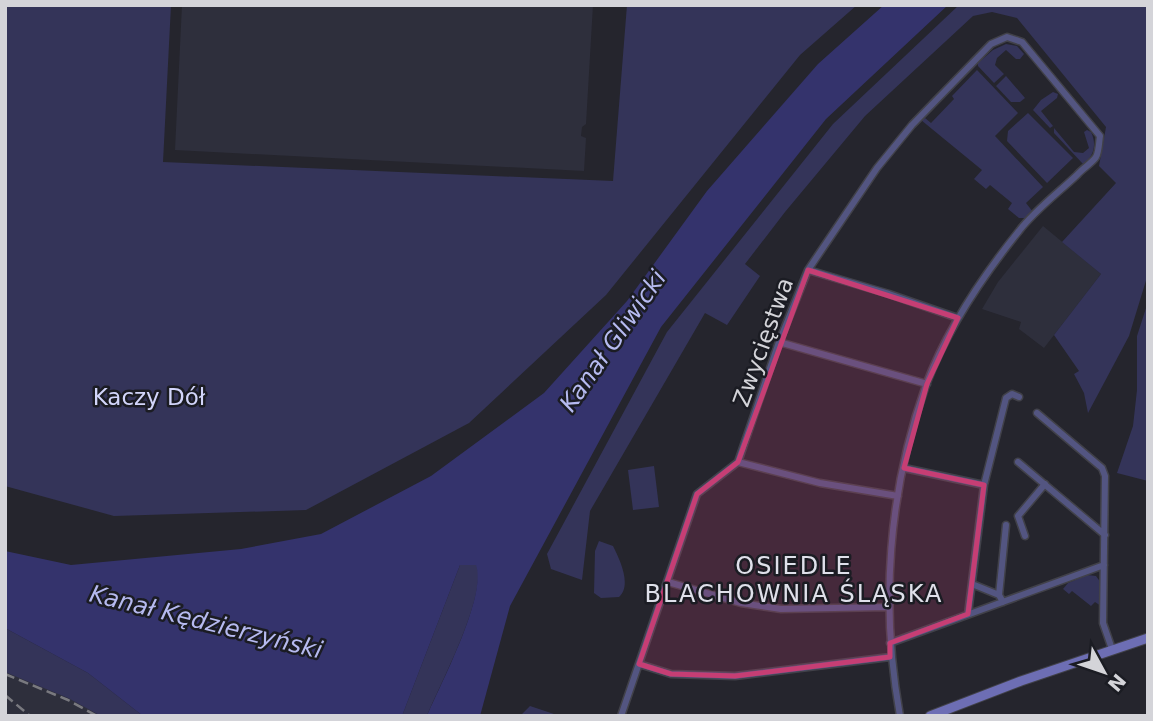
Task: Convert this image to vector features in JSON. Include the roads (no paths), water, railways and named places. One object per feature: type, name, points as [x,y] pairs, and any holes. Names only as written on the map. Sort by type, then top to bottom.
[{"type":"street","name":"Zwycięstwa","points":[[738,462],[779,342],[808,270],[871,177],[920,116],[991,44],[1007,37],[1022,42],[1100,136],[1097,156],[1024,224],[988,271],[958,318]]},
{"type":"street","points":[[808,270],[890,294],[958,318],[927,384],[898,496],[888,573],[888,607],[890,657],[900,716]]},
{"type":"street","points":[[779,342],[927,384]]},
{"type":"street","points":[[968,614],[984,485],[1006,398],[1012,394],[1019,397]]},
{"type":"street","points":[[1037,413],[1101,468],[1105,476],[1103,623],[1112,649]]},
{"type":"street","points":[[1018,461],[1105,535]]},
{"type":"street","points":[[621,716],[697,494],[738,462],[820,483],[898,496]]},
{"type":"street","points":[[904,468],[984,485]]},
{"type":"street","points":[[1024,536],[1018,516],[1045,484]]},
{"type":"street","points":[[1001,599],[1006,564],[1006,525]]},
{"type":"street","points":[[890,643],[1001,599],[1104,565]]},
{"type":"street","points":[[668,582],[741,603],[781,609],[888,607]]},
{"type":"street","points":[[972,584],[1001,599]]},
{"type":"street","points":[[930,716],[1148,638]]},
{"type":"street","points":[[639,664],[671,674],[735,676],[890,657]]},
{"type":"water","points":[[884,5],[948,5],[826,119],[661,327],[510,606],[480,716],[427,716],[469,618],[478,579],[476,565],[460,565],[402,716],[143,716],[88,673],[5,628],[5,551],[71,565],[241,549],[321,534],[431,476],[544,393],[627,301],[707,191],[818,64]]},
{"type":"railway","points":[[5,674],[68,700],[97,716]]},
{"type":"railway","points":[[5,695],[30,716]]},
{"type":"district","name":"OSIEDLE BLACHOWNIA ŚLĄSKA","points":[[794,580]]},
{"type":"water label","name":"Kanał Gliwicki","points":[[613,341]]},
{"type":"water label","name":"Kanał Kędzierzyński","points":[[206,622]]},
{"type":"park label","name":"Kaczy Dół","points":[[149,397]]}]
